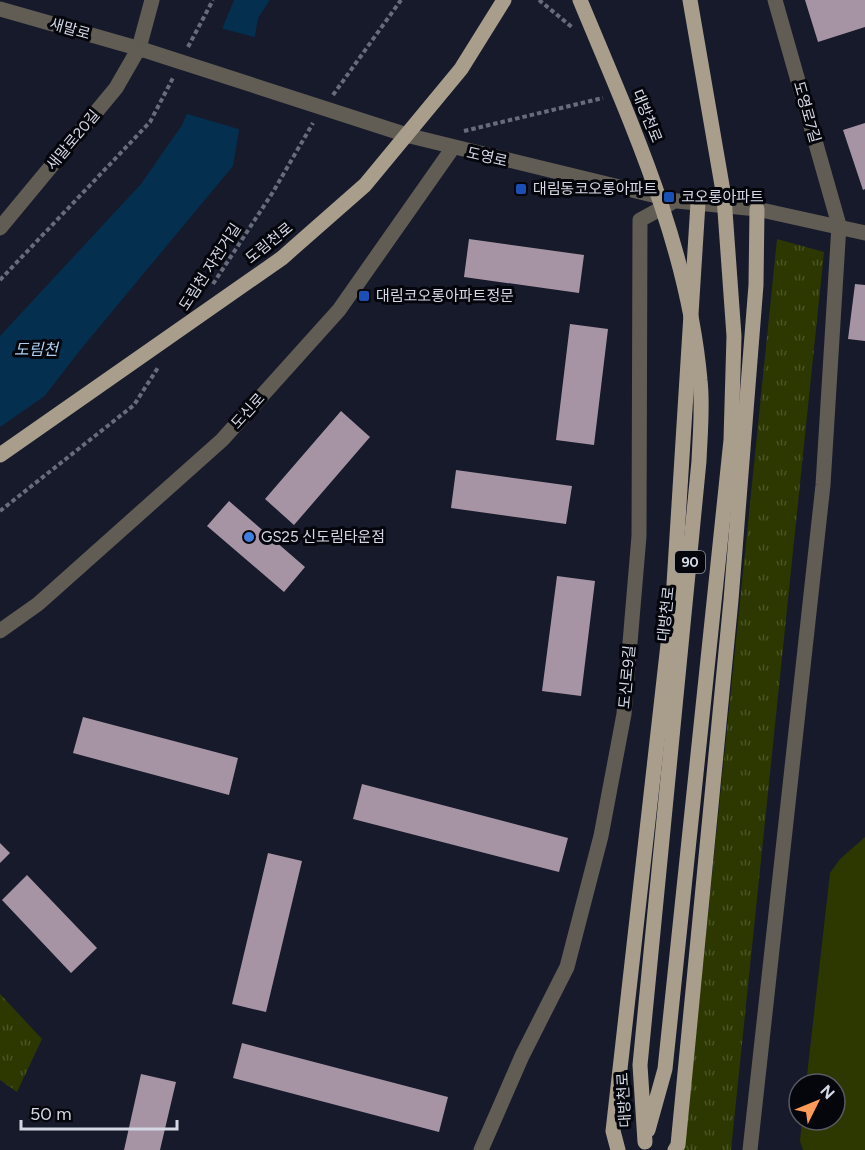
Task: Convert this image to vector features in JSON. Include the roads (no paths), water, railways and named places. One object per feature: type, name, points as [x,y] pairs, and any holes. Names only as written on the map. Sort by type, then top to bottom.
[{"type":"main road","name":"도림천로","points":[[0,455],[282,258],[356,192],[422,119],[461,69],[504,0]]},
{"type":"main road","name":"대방천로","points":[[580,0],[653,178],[682,268],[700,380],[699,461],[640,1065],[644,1146]]},
{"type":"main road","name":"대방천로","points":[[644,1146],[665,1068],[731,440],[734,336],[724,196],[690,0]]},
{"type":"main road","points":[[618,1150],[613,1131],[673,600],[698,203]]},
{"type":"main road","points":[[675,1150],[731,600],[756,285],[757,209]]},
{"type":"street","points":[[142,49],[152,0]]},
{"type":"street","name":"도영로7길","points":[[775,0],[839,225]]},
{"type":"street","name":"새말로","points":[[0,9],[142,49]]},
{"type":"street","name":"도영로","points":[[142,49],[452,148],[677,201],[757,209],[839,225],[865,233]]},
{"type":"street","name":"새말로20길","points":[[0,228],[116,88],[142,49]]},
{"type":"street","name":"도신로","points":[[0,631],[38,604],[222,440],[339,310],[452,148]]},
{"type":"street","name":"도신로9길","points":[[481,1150],[522,1056],[567,967],[601,836],[624,714],[639,536],[640,220],[677,201]]},
{"type":"street","points":[[750,1150],[824,485],[839,225]]},
{"type":"water","name":"도림천","points":[[234,0],[270,0],[258,18],[233,166],[81,349],[0,454],[0,336],[141,184],[182,125]]},
{"type":"place","name":"대림동코오롱아파트","points":[[521,189]]},
{"type":"place","name":"코오롱아파트","points":[[669,197]]},
{"type":"place","name":"대림코오롱아파트정문","points":[[364,296]]},
{"type":"place","name":"GS25 신도림타운점","points":[[249,537]]}]
